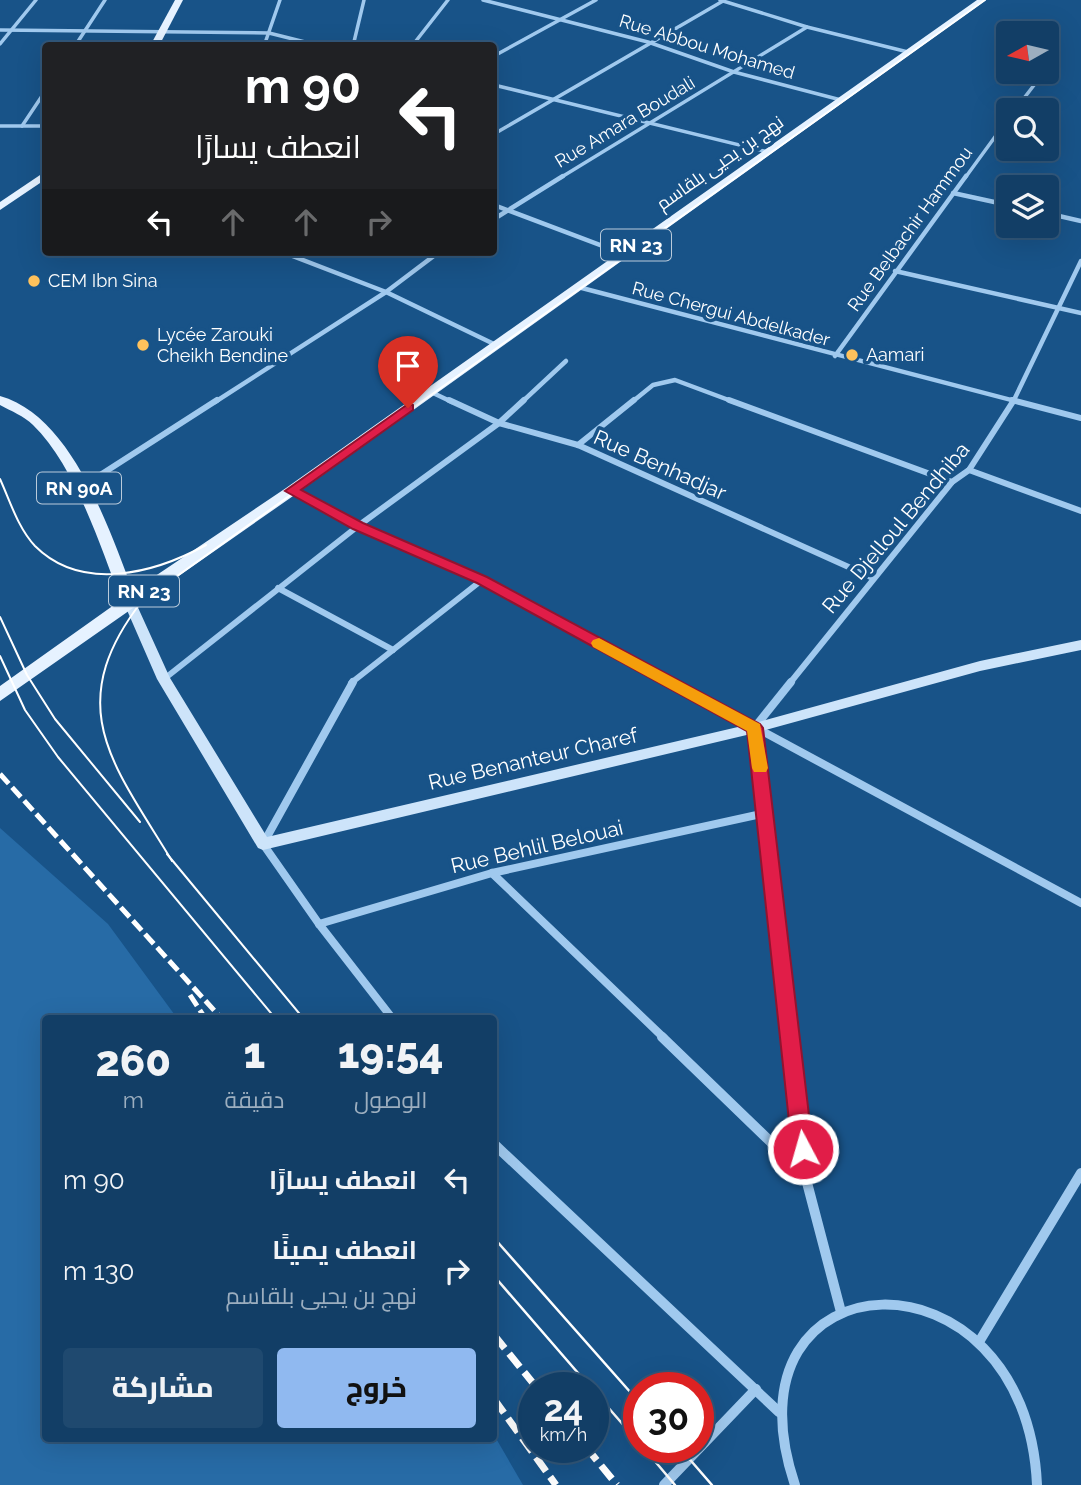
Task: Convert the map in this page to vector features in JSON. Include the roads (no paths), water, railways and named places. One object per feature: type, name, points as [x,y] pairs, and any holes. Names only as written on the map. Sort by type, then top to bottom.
[{"type":"main road","points":[[156,42],[179,0]]},
{"type":"main road","name":"نهج بن يحيى بلقاسم","points":[[0,695],[60,649],[291,491],[982,0]]},
{"type":"main road","points":[[0,208],[42,177]]},
{"type":"main road","name":"RN 90A","points":[[0,400],[35,418],[55,440],[129,601]]},
{"type":"main road","points":[[129,601],[163,679],[263,844]]},
{"type":"main road","name":"Rue Benanteur Charef","points":[[263,844],[755,728],[980,666],[1081,645]]},
{"type":"street","points":[[0,44],[36,0]]},
{"type":"street","points":[[78,42],[106,0]]},
{"type":"street","points":[[266,42],[280,0]]},
{"type":"street","points":[[354,42],[364,0]]},
{"type":"street","points":[[415,42],[448,0]]},
{"type":"street","name":"Rue Abbou Mohamed","points":[[483,0],[648,43],[734,72],[841,100]]},
{"type":"street","points":[[497,54],[596,0]]},
{"type":"street","points":[[497,132],[721,0],[807,27],[908,52]]},
{"type":"street","name":"Rue Amara Boudali","points":[[497,217],[807,27]]},
{"type":"street","points":[[0,30],[269,33],[305,42]]},
{"type":"street","points":[[1024,98],[1035,84]]},
{"type":"street","points":[[497,86],[646,125],[768,152]]},
{"type":"street","points":[[22,126],[42,96]]},
{"type":"street","points":[[0,126],[42,126]]},
{"type":"street","name":"Rue Belbachir Hammou","points":[[835,356],[996,136]]},
{"type":"street","points":[[953,193],[996,202]]},
{"type":"street","points":[[497,206],[624,254]]},
{"type":"street","points":[[1059,216],[1081,221]]},
{"type":"street","points":[[292,256],[386,292],[496,345]]},
{"type":"street","points":[[79,488],[386,292],[434,256]]},
{"type":"street","name":"Rue Djelloul Bendhiba","points":[[755,728],[952,482],[969,470],[1015,400],[1081,261]]},
{"type":"street","points":[[895,271],[1081,313]]},
{"type":"street","name":"Rue Chergui Abdelkader","points":[[578,287],[1081,418]]},
{"type":"street","points":[[163,679],[358,526],[499,423],[566,361]]},
{"type":"street","points":[[578,445],[653,385],[675,380],[952,482]]},
{"type":"street","name":"Rue Benhadjar","points":[[431,392],[499,423],[578,445],[873,578]]},
{"type":"street","points":[[969,470],[1081,511]]},
{"type":"street","points":[[291,491],[358,526],[482,580],[1081,903]]},
{"type":"street","points":[[390,1015],[319,924],[263,844],[350,684],[482,580]]},
{"type":"street","points":[[278,587],[394,650]]},
{"type":"street","points":[[755,728],[805,1175],[841,1311]]},
{"type":"street","name":"Rue Behlil Belouai","points":[[319,924],[492,873],[765,813]]},
{"type":"street","points":[[492,873],[805,1175]]},
{"type":"street","points":[[497,1147],[779,1412]]},
{"type":"street","points":[[979,1342],[1080,1178]]},
{"type":"street","points":[[795,1485],[784,1458],[779,1412],[788,1368],[810,1334],[841,1311],[874,1303],[910,1305],[946,1318],[979,1342],[1007,1375],[1028,1416],[1038,1460],[1037,1485]]},
{"type":"street","points":[[664,1485],[755,1389]]},
{"type":"tram line","points":[[170,857],[115,764],[104,735],[100,705],[104,673],[117,639],[142,601],[985,0]]},
{"type":"tram line","points":[[0,479],[29,539],[54,561],[74,570],[96,574],[142,570],[164,564],[206,545]]},
{"type":"tram line","points":[[0,617],[27,675],[55,719],[140,822]]},
{"type":"tram line","points":[[0,656],[25,710],[58,757],[273,1015]]},
{"type":"tram line","points":[[167,854],[170,857]]},
{"type":"tram line","points":[[170,857],[301,1015]]},
{"type":"tram line","points":[[170,857],[172,861]]},
{"type":"tram line","points":[[497,1241],[623,1384]]},
{"type":"tram line","points":[[497,1279],[577,1372]]},
{"type":"tram line","points":[[609,1408],[623,1425]]},
{"type":"tram line","points":[[656,1463],[675,1485]]},
{"type":"tram line","points":[[693,1463],[712,1485]]},
{"type":"railway","points":[[0,774],[218,1015]]},
{"type":"railway","points":[[190,995],[203,1015]]},
{"type":"railway","points":[[497,1339],[524,1372]]},
{"type":"railway","points":[[497,1403],[556,1485]]},
{"type":"railway","points":[[599,1463],[617,1485]]},
{"type":"place","name":"CEM Ibn Sina","points":[[34,281]]},
{"type":"place","name":"Lycée Zarouki Cheikh Bendine","points":[[143,345]]},
{"type":"place","name":"Aamari","points":[[852,355]]}]
